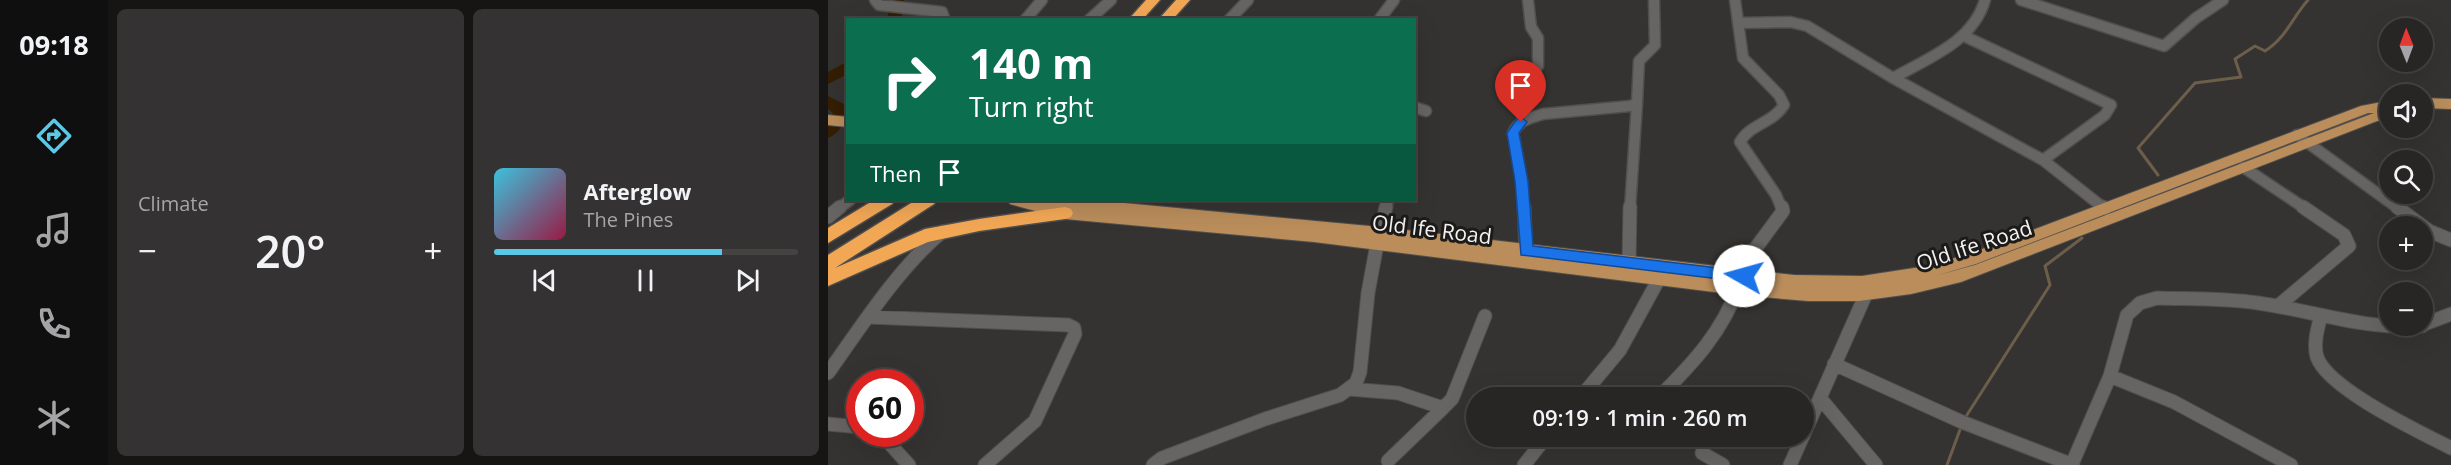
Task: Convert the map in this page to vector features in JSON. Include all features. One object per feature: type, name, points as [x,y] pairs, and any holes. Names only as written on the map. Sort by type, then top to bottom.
[{"type":"highway","points":[[1136,18],[1153,0]]},
{"type":"highway","points":[[1166,18],[1183,0]]},
{"type":"highway","points":[[1178,18],[1188,0]]},
{"type":"highway","points":[[828,236],[884,201]]},
{"type":"highway","points":[[828,264],[926,201]]},
{"type":"highway","points":[[828,279],[910,242],[944,231],[1060,204]]},
{"type":"main road","points":[[2433,103],[2451,104]]},
{"type":"main road","name":"Old Ife Road","points":[[1026,201],[1379,238],[1660,277],[1741,282],[1839,284],[1892,279],[1950,267],[2037,241],[2243,167],[2366,109],[2379,107]]},
{"type":"main road","points":[[828,111],[846,113]]},
{"type":"main road","points":[[2433,112],[2451,112]]},
{"type":"main road","name":"Old Ife Road","points":[[1411,242],[1629,262],[1741,282],[1842,295],[1866,294],[1942,281],[1978,271],[2106,209],[2303,139],[2379,116]]},
{"type":"main road","points":[[828,120],[846,122]]},
{"type":"street","points":[[1027,18],[1042,0]]},
{"type":"street","points":[[1091,18],[1111,0]]},
{"type":"street","points":[[1230,18],[1248,0]]},
{"type":"street","points":[[1380,18],[1394,0]]},
{"type":"street","points":[[1528,0],[1531,27],[1538,38],[1538,66]]},
{"type":"street","points":[[1629,262],[1628,243],[1639,62],[1655,45],[1657,38],[1654,0]]},
{"type":"street","points":[[1669,387],[1694,363],[1727,318],[1748,259],[1783,211],[1780,201],[1748,158],[1740,142],[1742,136],[1749,130],[1778,115],[1784,105],[1779,96],[1743,58],[1739,44],[1735,0]]},
{"type":"street","points":[[1893,78],[1964,36],[1984,13],[1985,0]]},
{"type":"street","points":[[2021,0],[2164,46],[2196,18],[2223,0]]},
{"type":"street","points":[[877,3],[942,12],[944,18]]},
{"type":"street","points":[[1738,23],[1790,22],[1807,26],[1893,78],[2043,160],[2106,209]]},
{"type":"street","points":[[1964,36],[2111,105],[2112,108],[2105,115],[2043,160]]},
{"type":"street","points":[[1526,251],[1522,181],[1513,133],[1517,126],[1531,117],[1553,112],[1611,108],[1637,103]]},
{"type":"street","points":[[2303,139],[2429,231],[2448,237]]},
{"type":"street","points":[[2243,167],[2337,230],[2348,242],[2349,246],[2278,306]]},
{"type":"street","points":[[828,217],[849,201]]},
{"type":"street","points":[[1153,465],[1162,458],[1265,419],[1340,395],[1356,383],[1360,372],[1368,293],[1388,201]]},
{"type":"street","points":[[828,373],[867,317],[926,245],[944,231]]},
{"type":"street","points":[[1589,387],[1620,350],[1660,277]]},
{"type":"street","points":[[1814,411],[1866,294]]},
{"type":"street","points":[[1834,364],[1962,422],[2073,465],[2110,376],[2127,315],[2133,307],[2146,299],[2210,300],[2278,306],[2379,324]]},
{"type":"street","points":[[2433,322],[2451,314]]},
{"type":"street","points":[[2321,315],[2316,341],[2317,359],[2330,375],[2355,394],[2451,448]]},
{"type":"street","points":[[1388,462],[1452,399],[1485,316]]},
{"type":"street","points":[[867,317],[1068,325],[1074,328],[1075,334],[1035,421],[985,465]]},
{"type":"street","points":[[2110,376],[2174,402],[2291,465]]},
{"type":"street","points":[[1350,389],[1392,391],[1420,397],[1443,408]]},
{"type":"street","points":[[1820,398],[1876,465]]},
{"type":"street","points":[[828,424],[846,426]]},
{"type":"street","points":[[893,447],[909,465]]},
{"type":"street","points":[[1524,465],[1539,447]]},
{"type":"street","points":[[1790,465],[1798,447]]},
{"type":"street","points":[[1702,453],[1723,465]]},
{"type":"waterway","points":[[894,18],[897,0]]},
{"type":"waterway","points":[[2158,175],[2138,148],[2195,83],[2241,77],[2235,59],[2255,46],[2265,51],[2272,46],[2284,34],[2308,0]]},
{"type":"waterway","points":[[828,79],[846,67]]},
{"type":"waterway","points":[[828,102],[843,111],[828,132]]},
{"type":"waterway","points":[[1965,418],[2050,285],[2045,266],[2082,238]]},
{"type":"waterway","points":[[1947,465],[1961,427]]},
{"type":"route","points":[[1521,122],[1513,133],[1522,181],[1526,251],[1744,276]]}]
